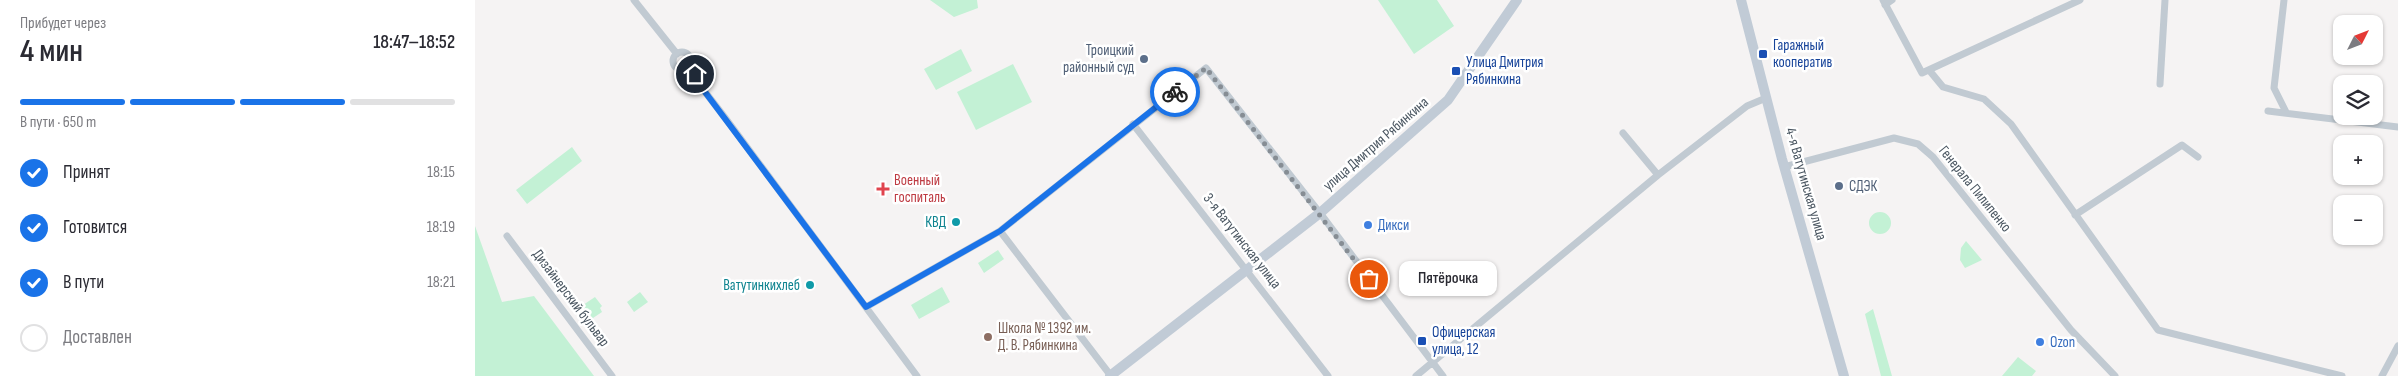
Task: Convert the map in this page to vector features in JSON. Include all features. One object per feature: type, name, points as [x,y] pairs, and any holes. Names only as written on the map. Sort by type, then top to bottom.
[{"type":"street","points":[[634,0],[677,54]]},
{"type":"street","name":"улица Дмитрия Рябинкина","points":[[1111,376],[1320,213],[1448,100],[1517,0]]},
{"type":"street","name":"4-я Ватутинская улица","points":[[1741,0],[1766,98],[1844,376]]},
{"type":"street","points":[[1892,0],[1884,3],[1922,73],[2079,0]]},
{"type":"street","points":[[2160,84],[2165,0]]},
{"type":"street","points":[[2284,0],[2274,88],[2285,112]]},
{"type":"street","points":[[699,84],[688,55],[683,52],[677,54],[673,58],[673,64],[678,69],[684,70],[699,84],[917,376]]},
{"type":"street","points":[[684,70],[690,63]]},
{"type":"street","points":[[866,307],[1000,231],[1206,68],[1320,213],[1443,376]]},
{"type":"street","points":[[1929,70],[1943,87],[1984,99],[2011,124],[2158,330],[2342,376]]},
{"type":"street","points":[[1417,376],[1658,175],[1747,106],[1766,98]]},
{"type":"street","points":[[2268,110],[2398,127]]},
{"type":"street","name":"3-я Ватутинская улица","points":[[1133,124],[1329,376]]},
{"type":"street","points":[[1623,133],[1658,175]]},
{"type":"street","name":"Генерала Пилипенко","points":[[1785,167],[1888,139],[1905,139],[1918,144],[1933,157],[2071,330],[2115,376]]},
{"type":"street","points":[[2075,215],[2182,145],[2198,157]]},
{"type":"street","points":[[1000,231],[1111,376]]},
{"type":"street","name":"Дизайнерский бульвар","points":[[507,236],[612,376]]},
{"type":"street","points":[[2382,376],[2398,346]]},
{"type":"green space","points":[[930,0],[977,0],[978,8],[954,17]]},
{"type":"green space","points":[[1378,0],[1437,0],[1454,26],[1414,54]]},
{"type":"green space","points":[[961,49],[972,71],[936,90],[924,69]]},
{"type":"green space","points":[[1013,64],[1032,102],[976,130],[957,92]]},
{"type":"green space","points":[[572,147],[582,161],[527,204],[516,190]]},
{"type":"green space","points":[[1880,212],[1888,215],[1891,223],[1888,231],[1880,234],[1872,231],[1869,223],[1872,215]]},
{"type":"green space","points":[[475,226],[502,302],[534,296],[594,376],[475,376]]},
{"type":"green space","points":[[1966,241],[1982,260],[1965,268],[1960,260],[1961,248]]},
{"type":"green space","points":[[998,250],[1004,259],[984,273],[978,263]]},
{"type":"green space","points":[[942,287],[950,302],[919,319],[911,305]]},
{"type":"green space","points":[[640,292],[648,302],[634,312],[627,302]]},
{"type":"green space","points":[[595,297],[602,306],[600,308],[602,312],[584,324],[574,311]]},
{"type":"green space","points":[[1873,309],[1892,376],[1881,376],[1865,314]]},
{"type":"green space","points":[[2018,357],[2036,371],[2032,376],[2002,376]]},
{"type":"way so far","points":[[1175,92],[1206,68],[1323,217],[1369,279]]},
{"type":"place","name":"Гаражный кооператив","points":[[1763,54]]},
{"type":"place","name":"Троицкий районный суд","points":[[1144,59]]},
{"type":"place","name":"Улица Дмитрия Рябинкина","points":[[1456,71]]},
{"type":"place","name":"СДЭК","points":[[1839,186]]},
{"type":"place","name":"Военный госпиталь","points":[[883,189]]},
{"type":"place","name":"КВД","points":[[956,222]]},
{"type":"place","name":"Дикси","points":[[1368,225]]},
{"type":"place","name":"Пятёрочка","points":[[1369,279]]},
{"type":"place","name":"Ватутинкихлеб","points":[[810,285]]},
{"type":"place","name":"Школа № 1392 им. Д. В. Рябинкина","points":[[988,337]]},
{"type":"place","name":"Офицерская улица, 12","points":[[1422,341]]},
{"type":"place","name":"Ozon","points":[[2040,342]]},
{"type":"route","points":[[695,74],[699,84],[866,307],[1000,231],[1175,92]]}]
